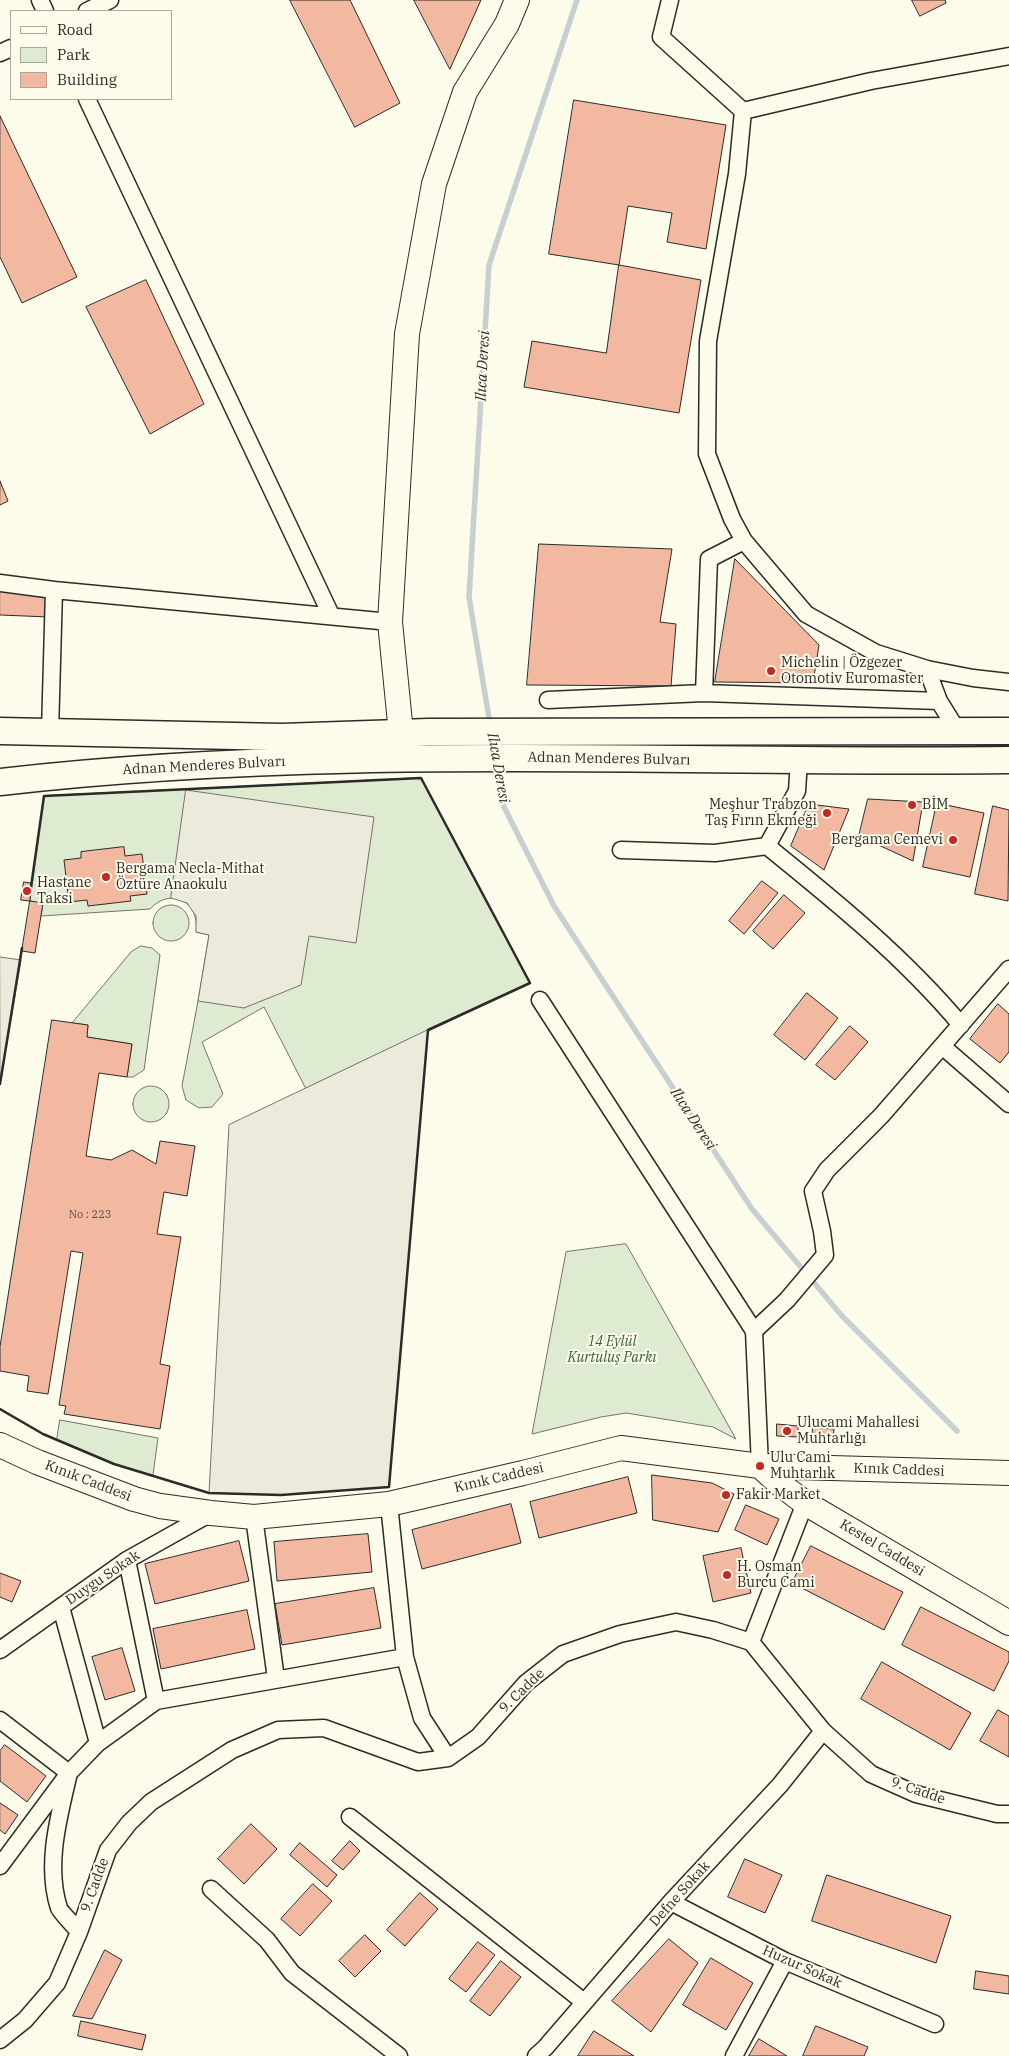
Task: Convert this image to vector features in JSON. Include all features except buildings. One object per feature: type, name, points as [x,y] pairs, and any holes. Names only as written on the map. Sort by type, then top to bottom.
[{"type":"main road","name":"Adnan Menderes Bulvarı","points":[[0,731],[282,737],[428,732],[1009,731]]},
{"type":"main road","name":"Adnan Menderes Bulvarı","points":[[0,782],[210,764],[434,758],[799,761],[1009,760]]},
{"type":"street","points":[[88,10],[110,0]]},
{"type":"street","points":[[401,733],[390,622],[407,334],[434,184],[465,92],[507,24],[517,0]]},
{"type":"street","points":[[670,0],[662,37],[743,111]]},
{"type":"street","points":[[743,111],[871,82],[1009,56]]},
{"type":"street","points":[[87,100],[331,616]]},
{"type":"street","points":[[743,111],[737,174],[708,341],[708,454],[732,519],[744,541],[806,614],[876,653],[926,670],[1009,682]]},
{"type":"street","points":[[704,692],[709,559],[744,541]]},
{"type":"street","points":[[0,582],[54,590],[390,622]]},
{"type":"street","points":[[50,732],[54,590]]},
{"type":"street","points":[[926,670],[939,701],[958,730]]},
{"type":"street","points":[[548,700],[704,692],[939,701]]},
{"type":"street","points":[[767,846],[797,791],[799,761]]},
{"type":"street","points":[[621,850],[714,853],[767,846],[838,903],[901,961],[938,998],[961,1025]]},
{"type":"street","points":[[754,1331],[787,1300],[825,1255],[813,1191],[827,1170],[881,1116],[1009,969]]},
{"type":"street","points":[[540,1000],[754,1331],[760,1466]]},
{"type":"street","points":[[942,1046],[1009,1104]]},
{"type":"street","name":"Kınık Caddesi","points":[[0,1445],[37,1462],[134,1499],[160,1506],[254,1517],[389,1504],[621,1448],[760,1466],[1009,1473]]},
{"type":"street","name":"Kestel Caddesi","points":[[760,1466],[805,1503],[1009,1623]]},
{"type":"street","points":[[751,1642],[805,1503]]},
{"type":"street","points":[[389,1504],[405,1656],[422,1718],[448,1758]]},
{"type":"street","name":"Duygu Sokak","points":[[0,1650],[127,1560],[211,1513]]},
{"type":"street","points":[[254,1517],[276,1679]]},
{"type":"street","points":[[127,1560],[156,1701]]},
{"type":"street","points":[[61,1607],[98,1743]]},
{"type":"street","name":"9. Cadde","points":[[0,2040],[25,2020],[57,1983],[79,1932],[108,1850],[129,1823],[151,1802],[232,1750],[278,1730],[324,1728],[418,1762],[448,1758],[478,1737],[526,1683],[563,1654],[620,1634],[676,1622],[713,1630],[751,1642],[823,1731],[871,1774],[916,1794],[997,1814],[1009,1814]]},
{"type":"street","points":[[0,1866],[69,1773],[98,1743],[156,1701],[405,1656]]},
{"type":"street","points":[[0,1720],[69,1773]]},
{"type":"street","name":"Defne Sokak","points":[[542,2053],[671,1902],[780,1785],[823,1731]]},
{"type":"street","points":[[69,1773],[56,1830],[54,1874],[60,1910],[79,1932]]},
{"type":"street","points":[[350,1817],[584,2002]]},
{"type":"street","points":[[211,1889],[267,1940],[292,1973],[399,2056]]},
{"type":"street","name":"Huzur Sokak","points":[[671,1902],[785,1961],[935,2024]]},
{"type":"street","points":[[734,2056],[785,1961]]},
{"type":"green space","points":[[421,778],[530,983],[306,1089],[264,1007],[202,1042],[223,1094],[212,1107],[199,1108],[186,1100],[182,1086],[209,935],[196,932],[194,913],[189,905],[175,898],[158,902],[150,909],[41,916],[43,904],[30,901],[44,796]]},
{"type":"green space","points":[[171,905],[184,910],[189,923],[184,936],[171,941],[158,936],[153,923],[158,910]]},
{"type":"green space","points":[[141,946],[152,948],[160,955],[144,1070],[133,1077],[127,1077],[132,1044],[87,1037],[88,1025],[72,1023],[131,952]]},
{"type":"green space","points":[[151,1086],[164,1091],[169,1104],[164,1117],[151,1122],[138,1117],[133,1104],[138,1091]]},
{"type":"green space","name":"14 Eylül Kurtuluş Parkı","points":[[626,1244],[736,1439],[713,1427],[626,1413],[601,1417],[532,1434],[566,1252]]},
{"type":"green space","points":[[60,1420],[158,1438],[153,1475],[114,1464],[57,1440]]},
{"type":"shaded area","points":[[186,790],[374,817],[356,943],[309,936],[301,985],[244,1008],[198,1001],[209,935],[196,932],[196,916],[187,903],[171,898]]},
{"type":"shaded area","points":[[0,957],[21,960],[0,1084]]},
{"type":"shaded area","points":[[428,1030],[389,1487],[281,1495],[209,1493],[229,1125]]},
{"type":"waterway","name":"Ilıca Deresi","points":[[490,724],[469,597],[489,265],[577,0]]},
{"type":"waterway","name":"Ilıca Deresi","points":[[497,765],[504,807],[554,906],[752,1209],[842,1316],[957,1431]]},
{"type":"wall","points":[[0,1409],[43,1434],[114,1464],[209,1493],[281,1495],[389,1487],[428,1030],[530,983],[421,778],[44,796],[31,887]]},
{"type":"wall","points":[[0,1084],[22,948]]},
{"type":"place","name":"Michelin | Özgezer Otomotiv Euromaster","points":[[771,671]]},
{"type":"place","name":"BİM","points":[[912,805]]},
{"type":"place","name":"Meşhur Trabzon Taş Fırın Ekmeği","points":[[827,813]]},
{"type":"place","name":"Bergama Cemevi","points":[[953,840]]},
{"type":"place","name":"Bergama Necla-Mithat Öztüre Anaokulu","points":[[106,877]]},
{"type":"place","name":"Hastane Taksi","points":[[27,891]]},
{"type":"place","name":"Ulucami Mahallesi Muhtarlığı","points":[[787,1431]]},
{"type":"place","name":"Ulu Cami Muhtarlık","points":[[760,1466]]},
{"type":"place","name":"Fakir Market","points":[[726,1495]]},
{"type":"place","name":"H. Osman Burcu Cami","points":[[727,1575]]}]
